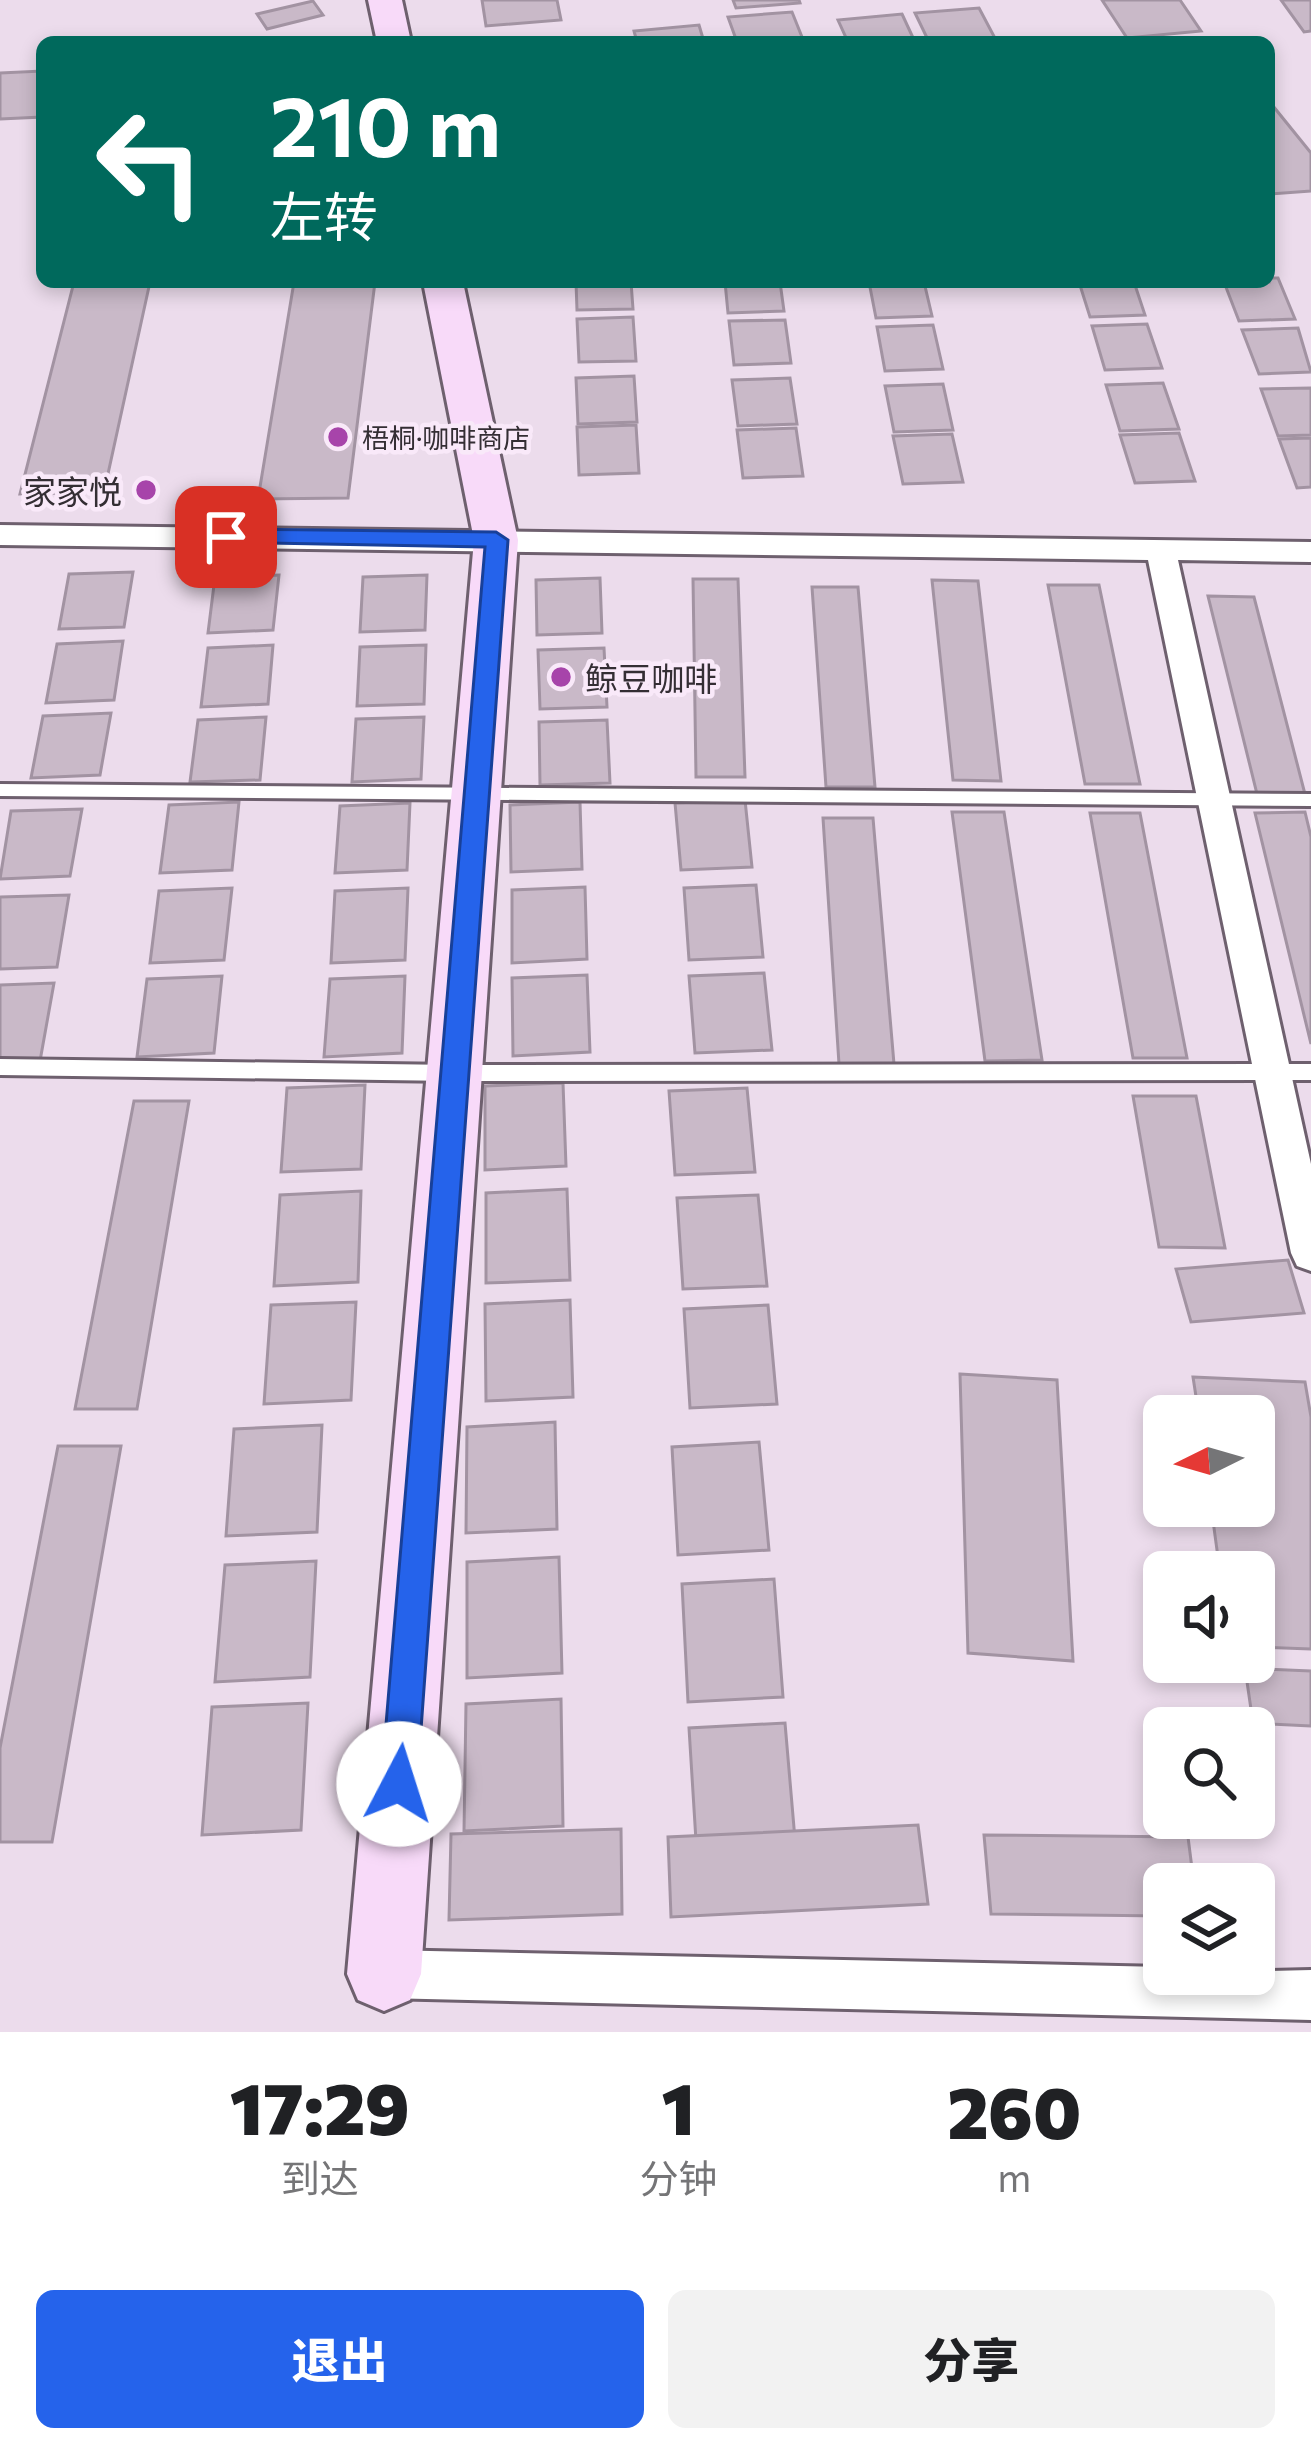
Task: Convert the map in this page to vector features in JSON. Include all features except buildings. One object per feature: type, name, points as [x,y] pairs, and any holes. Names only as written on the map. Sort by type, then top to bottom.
[{"type":"street","points":[[386,0],[393,36]]},
{"type":"street","points":[[444,288],[496,540],[384,1973],[1311,1995]]},
{"type":"street","points":[[0,535],[1311,552]]},
{"type":"street","points":[[1161,550],[1311,1253]]},
{"type":"lane","points":[[0,790],[1311,800]]},
{"type":"lane","points":[[0,1067],[455,1073],[1311,1072]]},
{"type":"place","name":"梧桐·咖啡商店","points":[[338,437]]},
{"type":"place","name":"家家悦","points":[[146,490]]},
{"type":"place","name":"鲸豆咖啡","points":[[561,677]]},
{"type":"route","points":[[226,537],[496,540],[399,1784]]}]
